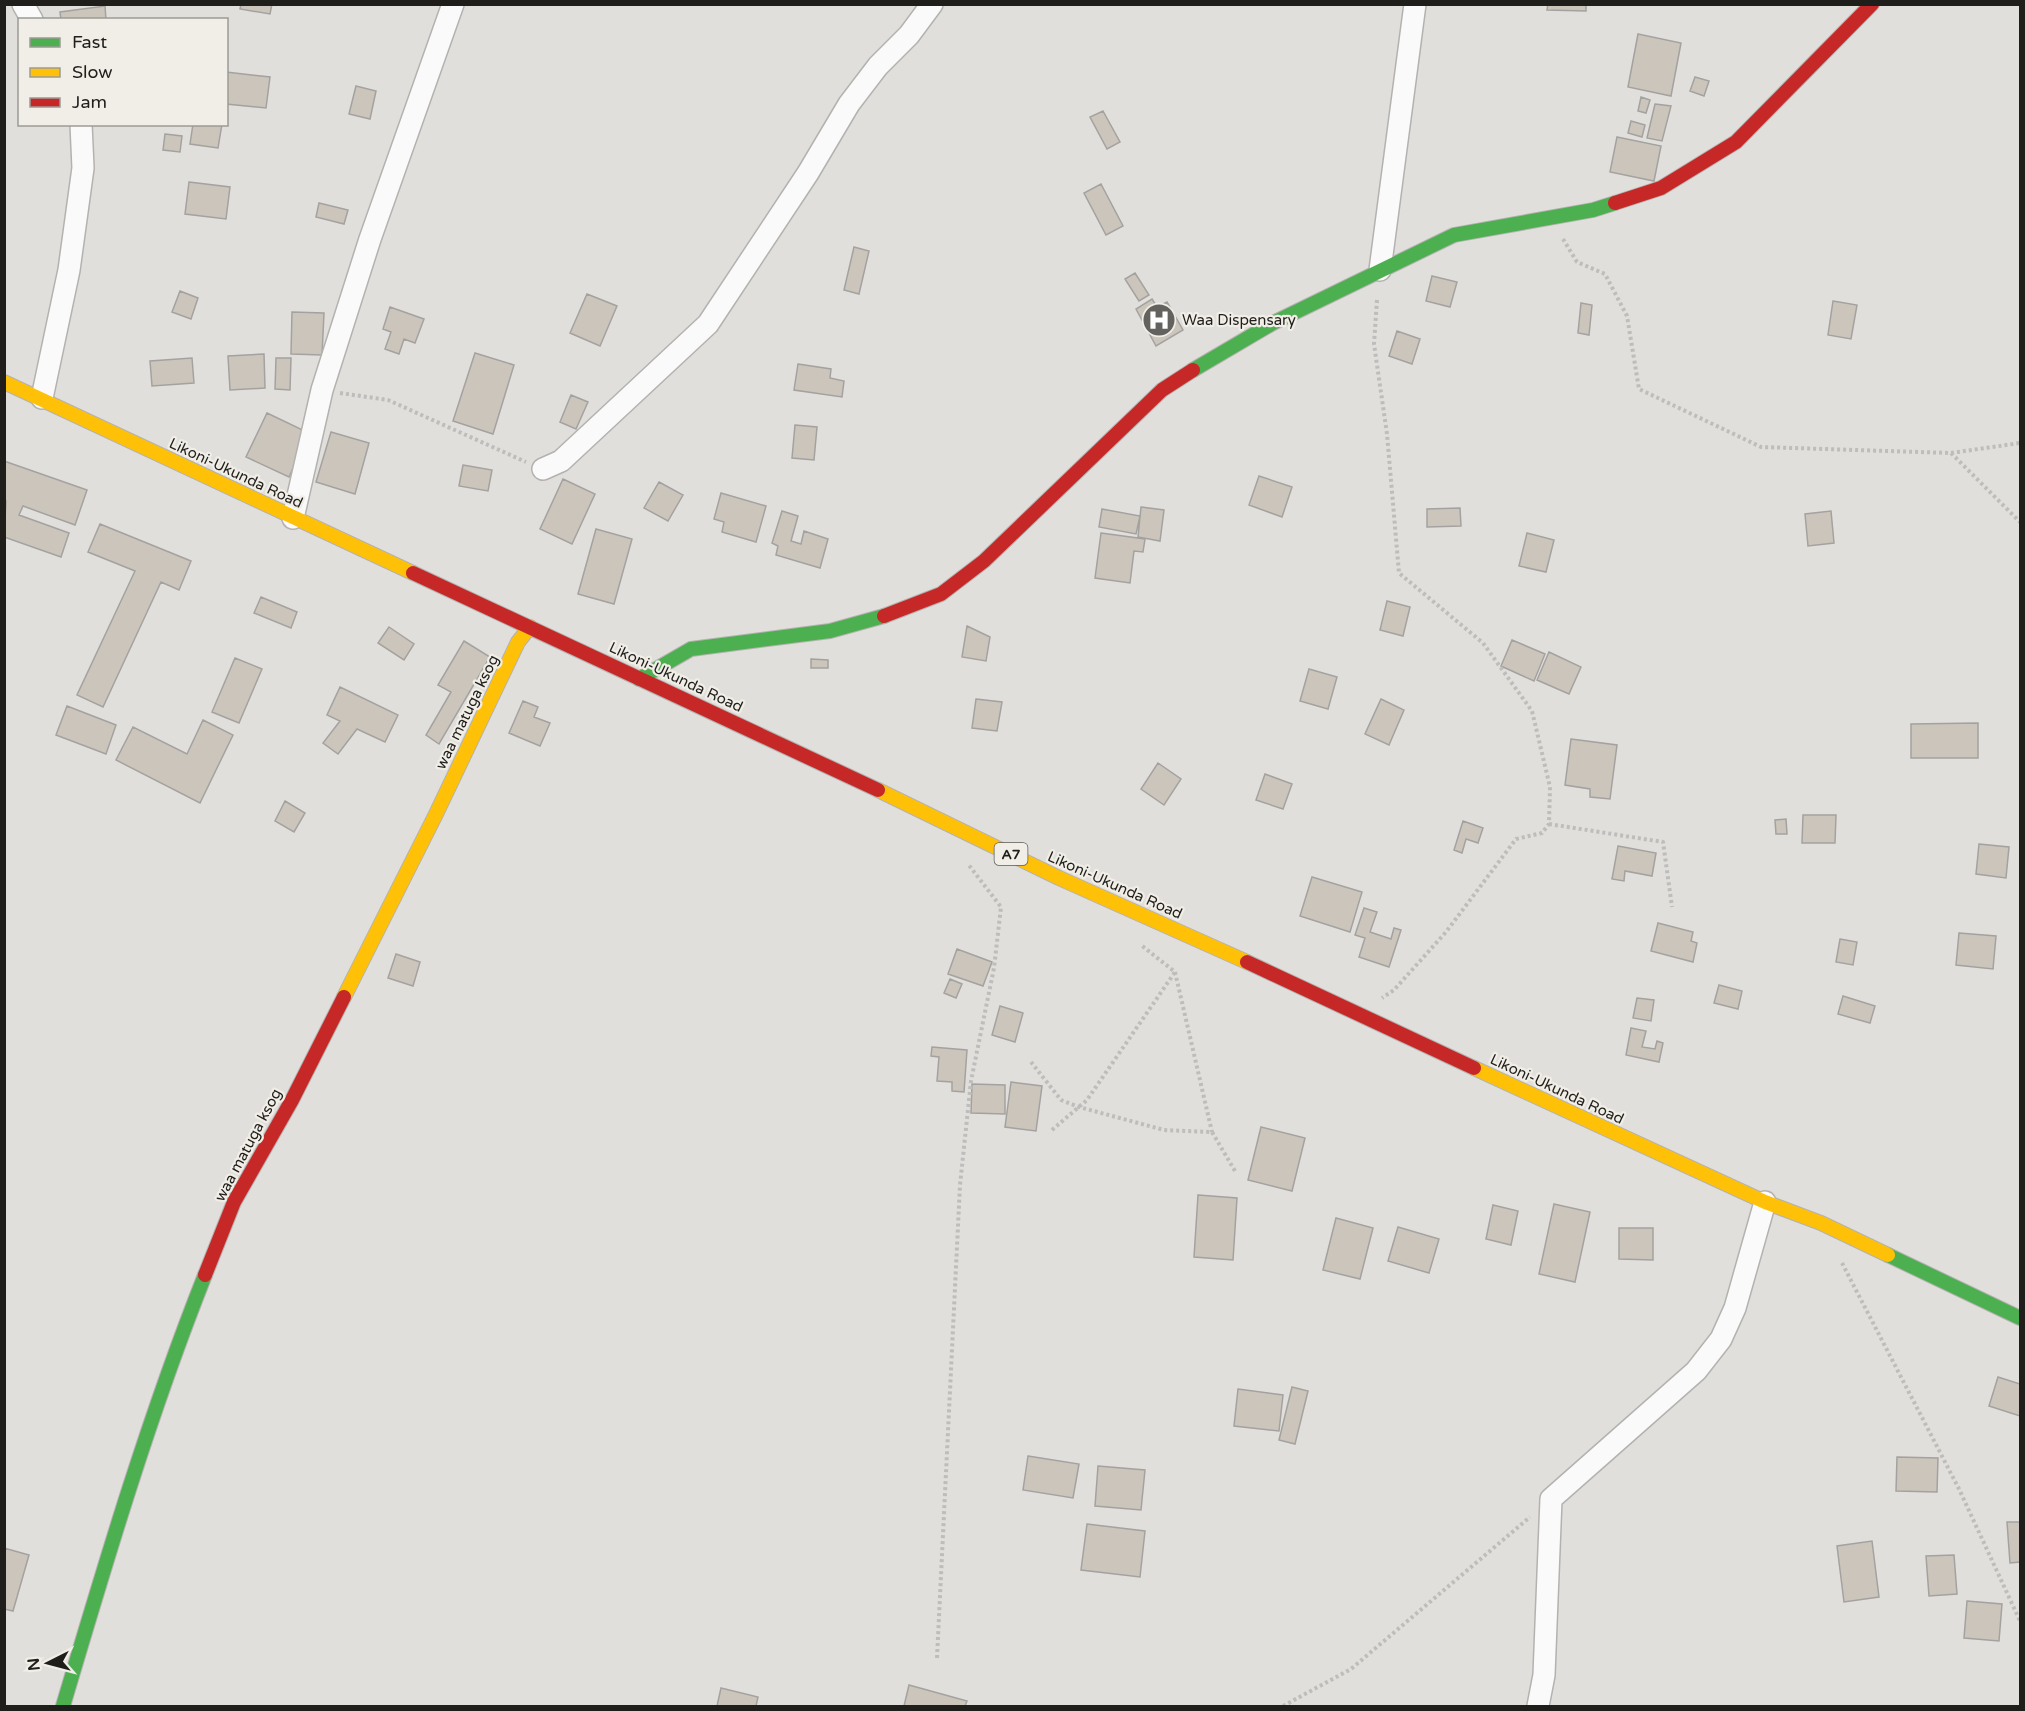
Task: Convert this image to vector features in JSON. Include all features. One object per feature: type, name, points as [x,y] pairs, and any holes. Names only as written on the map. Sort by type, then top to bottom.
[{"type":"main road","points":[[639,679],[692,649],[830,632],[871,621],[941,594],[984,561],[1162,390],[1212,358],[1274,323],[1454,235],[1593,210],[1661,188],[1736,142],[1872,4]]},
{"type":"main road","name":"Likoni-Ukunda Road","points":[[4,382],[810,757],[1059,878],[1208,944],[1765,1202],[1821,1222],[2020,1318]]},
{"type":"main road","name":"waa matuga ksog","points":[[63,1707],[102,1573],[171,1361],[234,1203],[292,1100],[436,814],[518,642],[530,627]]},
{"type":"street","points":[[23,4],[31,18]]},
{"type":"street","points":[[293,518],[322,390],[370,239],[453,4]]},
{"type":"street","points":[[543,469],[561,461],[708,324],[808,173],[849,104],[878,66],[909,35],[932,4]]},
{"type":"street","points":[[1380,270],[1415,4]]},
{"type":"street","points":[[42,398],[69,270],[83,168],[81,126]]},
{"type":"street","points":[[1538,1707],[1544,1675],[1551,1499],[1696,1371],[1721,1339],[1735,1308],[1765,1202]]},
{"type":"path","points":[[1551,218],[1577,262],[1605,274],[1627,316],[1639,389],[1761,447],[1951,453],[2020,443]]},
{"type":"path","points":[[1356,1014],[1394,990],[1446,932],[1516,839],[1542,833],[1549,824],[1550,788],[1532,711],[1483,643],[1399,573],[1387,434],[1374,344],[1380,270]]},
{"type":"path","points":[[322,390],[388,400],[543,469]]},
{"type":"path","points":[[1951,453],[2020,522]]},
{"type":"path","points":[[1549,824],[1663,842],[1672,907]]},
{"type":"path","points":[[937,1658],[960,1185],[971,1081],[994,968],[1002,907],[966,861]]},
{"type":"path","points":[[1140,943],[1175,972],[1212,1132],[1235,1172]]},
{"type":"path","points":[[1052,1130],[1087,1100],[1175,972]]},
{"type":"path","points":[[1031,1062],[1061,1100],[1079,1107],[1164,1130],[1212,1132]]},
{"type":"path","points":[[1837,1253],[1959,1489],[2020,1621]]},
{"type":"path","points":[[1283,1707],[1351,1669],[1551,1499]]},
{"type":"building","points":[[241,4],[272,4],[270,14],[240,9]]},
{"type":"building","points":[[1548,4],[1586,4],[1586,11],[1547,10]]},
{"type":"building","points":[[105,6],[106,18],[61,18],[60,12]]},
{"type":"building","points":[[1638,34],[1681,43],[1671,96],[1628,87]]},
{"type":"building","points":[[228,72],[270,77],[266,108],[228,104]]},
{"type":"building","points":[[1695,77],[1709,81],[1704,96],[1690,91]]},
{"type":"building","points":[[356,86],[376,91],[370,119],[349,114]]},
{"type":"building","points":[[1641,97],[1650,100],[1646,113],[1638,111]]},
{"type":"building","points":[[1655,104],[1671,106],[1662,141],[1647,138]]},
{"type":"building","points":[[1103,111],[1120,142],[1107,149],[1090,117]]},
{"type":"building","points":[[1631,121],[1645,125],[1642,137],[1628,133]]},
{"type":"building","points":[[193,126],[222,126],[218,148],[190,144]]},
{"type":"building","points":[[165,134],[182,136],[180,152],[163,150]]},
{"type":"building","points":[[1617,137],[1661,146],[1654,181],[1610,172]]},
{"type":"building","points":[[189,182],[230,187],[226,219],[185,214]]},
{"type":"building","points":[[1101,184],[1123,226],[1106,235],[1084,193]]},
{"type":"building","points":[[319,203],[348,210],[344,224],[316,217]]},
{"type":"building","points":[[854,247],[869,251],[859,294],[844,290]]},
{"type":"building","points":[[1135,273],[1149,295],[1139,301],[1125,279]]},
{"type":"building","points":[[1432,276],[1457,282],[1450,307],[1426,301]]},
{"type":"building","points":[[180,291],[198,298],[191,319],[172,312]]},
{"type":"building","points":[[587,294],[617,306],[600,346],[570,333]]},
{"type":"building","name":"Waa Dispensary","points":[[1152,299],[1157,307],[1167,302],[1183,330],[1156,346],[1136,309]]},
{"type":"building","points":[[1833,301],[1857,305],[1851,339],[1828,335]]},
{"type":"building","points":[[1581,303],[1592,305],[1589,335],[1578,333]]},
{"type":"building","points":[[390,307],[424,319],[415,343],[404,339],[399,354],[385,349],[391,332],[383,329]]},
{"type":"building","points":[[292,312],[324,313],[322,355],[291,354]]},
{"type":"building","points":[[1397,331],[1420,339],[1412,364],[1389,356]]},
{"type":"building","points":[[475,353],[514,365],[493,434],[453,421]]},
{"type":"building","points":[[264,354],[265,388],[230,390],[228,356]]},
{"type":"building","points":[[192,358],[194,383],[152,386],[150,361]]},
{"type":"building","points":[[276,358],[291,358],[290,390],[275,389]]},
{"type":"building","points":[[798,364],[831,369],[830,378],[844,381],[842,397],[794,390]]},
{"type":"building","points":[[571,395],[588,402],[576,429],[560,422]]},
{"type":"building","points":[[267,413],[309,433],[289,477],[246,457]]},
{"type":"building","points":[[795,425],[817,427],[814,460],[792,458]]},
{"type":"building","points":[[331,432],[369,443],[355,494],[316,482]]},
{"type":"building","points":[[4,461],[87,490],[75,525],[23,506],[19,515],[69,533],[61,557],[4,537],[6,501],[4,500]]},
{"type":"building","points":[[463,465],[492,470],[488,491],[459,486]]},
{"type":"building","points":[[1259,476],[1292,487],[1282,517],[1249,505]]},
{"type":"building","points":[[563,479],[595,494],[572,544],[540,529]]},
{"type":"building","points":[[659,482],[683,495],[668,521],[644,508]]},
{"type":"building","points":[[721,493],[766,506],[756,542],[722,532],[724,522],[714,519]]},
{"type":"building","points":[[1141,507],[1164,510],[1160,541],[1138,537]]},
{"type":"building","points":[[1460,508],[1461,526],[1427,527],[1427,509]]},
{"type":"building","points":[[1102,509],[1140,516],[1136,534],[1099,527]]},
{"type":"building","points":[[782,511],[798,516],[791,541],[801,544],[804,531],[828,539],[820,568],[776,555],[778,546],[772,543]]},
{"type":"building","points":[[1831,511],[1834,543],[1808,546],[1805,514]]},
{"type":"building","points":[[100,524],[191,561],[179,590],[161,582],[103,707],[77,695],[135,571],[88,552]]},
{"type":"building","points":[[596,529],[632,539],[614,604],[578,594]]},
{"type":"building","points":[[1101,533],[1145,539],[1143,552],[1134,551],[1130,583],[1095,578]]},
{"type":"building","points":[[1527,533],[1554,540],[1546,572],[1519,566]]},
{"type":"building","points":[[261,597],[297,612],[291,628],[254,613]]},
{"type":"building","points":[[1387,601],[1410,607],[1403,636],[1380,630]]},
{"type":"building","points":[[967,626],[990,637],[986,661],[962,657]]},
{"type":"building","points":[[389,627],[414,644],[404,660],[378,643]]},
{"type":"building","points":[[1512,640],[1545,654],[1534,681],[1501,666]]},
{"type":"building","points":[[464,641],[490,657],[439,744],[426,735],[451,692],[438,685]]},
{"type":"building","points":[[1549,652],[1581,667],[1569,694],[1537,680]]},
{"type":"building","points":[[235,658],[262,669],[239,723],[212,712]]},
{"type":"building","points":[[811,659],[828,660],[828,668],[811,668]]},
{"type":"building","points":[[1309,669],[1337,677],[1328,709],[1300,701]]},
{"type":"building","points":[[340,687],[398,715],[385,742],[357,729],[338,754],[323,743],[340,721],[327,715]]},
{"type":"building","points":[[976,699],[1002,702],[997,731],[972,728]]},
{"type":"building","points":[[1381,699],[1404,710],[1389,745],[1365,734]]},
{"type":"building","points":[[523,701],[538,707],[534,717],[550,723],[540,746],[509,733]]},
{"type":"building","points":[[67,706],[116,725],[106,754],[56,735]]},
{"type":"building","points":[[203,720],[233,735],[200,803],[116,760],[133,727],[187,754]]},
{"type":"building","points":[[1978,723],[1978,758],[1911,758],[1911,724]]},
{"type":"building","points":[[1571,739],[1617,745],[1610,799],[1590,797],[1590,789],[1565,785]]},
{"type":"building","points":[[1158,763],[1181,779],[1164,805],[1141,789]]},
{"type":"building","points":[[1265,774],[1292,784],[1283,809],[1256,800]]},
{"type":"building","points":[[285,801],[305,813],[294,832],[275,821]]},
{"type":"building","points":[[1803,815],[1836,815],[1835,843],[1802,843]]},
{"type":"building","points":[[1786,819],[1787,834],[1776,834],[1775,820]]},
{"type":"building","points":[[1463,821],[1483,828],[1478,843],[1466,839],[1462,853],[1454,850]]},
{"type":"building","points":[[1979,844],[2009,847],[2006,878],[1976,874]]},
{"type":"building","points":[[1618,846],[1656,853],[1652,876],[1625,871],[1624,881],[1612,879]]},
{"type":"building","points":[[1312,877],[1362,892],[1350,932],[1300,916]]},
{"type":"building","points":[[1364,908],[1377,912],[1370,932],[1391,939],[1394,928],[1401,930],[1389,967],[1359,957],[1365,938],[1355,935]]},
{"type":"building","points":[[1658,923],[1693,932],[1691,941],[1697,943],[1693,962],[1651,951]]},
{"type":"building","points":[[1959,933],[1996,936],[1993,969],[1956,965]]},
{"type":"building","points":[[1840,939],[1857,942],[1853,965],[1836,962]]},
{"type":"building","points":[[957,949],[992,962],[983,986],[948,974]]},
{"type":"building","points":[[396,954],[420,962],[413,986],[388,978]]},
{"type":"building","points":[[950,979],[962,984],[956,998],[944,993]]},
{"type":"building","points":[[1719,985],[1742,991],[1738,1009],[1714,1003]]},
{"type":"building","points":[[1843,996],[1875,1006],[1870,1023],[1838,1014]]},
{"type":"building","points":[[1637,998],[1654,1000],[1651,1021],[1633,1018]]},
{"type":"building","points":[[1000,1006],[1023,1013],[1015,1042],[992,1035]]},
{"type":"building","points":[[1631,1028],[1646,1031],[1642,1047],[1655,1049],[1657,1041],[1663,1043],[1659,1062],[1626,1055]]},
{"type":"building","points":[[932,1047],[967,1050],[964,1092],[952,1091],[952,1082],[937,1081],[939,1057],[931,1056]]},
{"type":"building","points":[[1011,1082],[1042,1086],[1036,1131],[1005,1127]]},
{"type":"building","points":[[972,1084],[1005,1085],[1005,1114],[971,1113]]},
{"type":"building","points":[[1261,1127],[1305,1138],[1292,1191],[1248,1180]]},
{"type":"building","points":[[1198,1195],[1237,1198],[1233,1260],[1194,1257]]},
{"type":"building","points":[[1554,1204],[1590,1212],[1575,1282],[1539,1274]]},
{"type":"building","points":[[1493,1205],[1518,1211],[1511,1245],[1486,1239]]},
{"type":"building","points":[[1336,1218],[1373,1228],[1360,1279],[1323,1270]]},
{"type":"building","points":[[1398,1227],[1439,1239],[1429,1273],[1388,1261]]},
{"type":"building","points":[[1619,1228],[1653,1228],[1653,1260],[1619,1259]]},
{"type":"building","points":[[1998,1377],[2020,1384],[2020,1416],[1989,1406]]},
{"type":"building","points":[[1292,1387],[1308,1391],[1295,1444],[1279,1440]]},
{"type":"building","points":[[1238,1389],[1283,1395],[1279,1431],[1234,1426]]},
{"type":"building","points":[[1028,1456],[1079,1464],[1073,1498],[1023,1490]]},
{"type":"building","points":[[1897,1457],[1938,1458],[1937,1492],[1896,1491]]},
{"type":"building","points":[[1098,1466],[1145,1470],[1141,1510],[1095,1506]]},
{"type":"building","points":[[2007,1522],[2020,1522],[2020,1562],[2010,1563]]},
{"type":"building","points":[[1087,1524],[1145,1531],[1140,1577],[1081,1570]]},
{"type":"building","points":[[1872,1541],[1879,1597],[1844,1602],[1837,1546]]},
{"type":"building","points":[[4,1548],[29,1555],[13,1611],[4,1609]]},
{"type":"building","points":[[1954,1555],[1957,1594],[1929,1596],[1926,1556]]},
{"type":"building","points":[[1967,1601],[2002,1604],[1999,1641],[1964,1638]]},
{"type":"building","points":[[909,1685],[967,1701],[965,1706],[904,1706]]},
{"type":"building","points":[[721,1688],[758,1697],[756,1706],[717,1706]]},
{"type":"traffic: fast","points":[[1193,370],[1273,323],[1454,235],[1593,210],[1615,203]]},
{"type":"traffic: fast","points":[[639,679],[691,649],[830,631],[884,616]]},
{"type":"traffic: fast","points":[[1888,1255],[2020,1318]]},
{"type":"traffic: fast","points":[[63,1706],[147,1435],[205,1275]]},
{"type":"traffic: slow","points":[[4,382],[413,573]]},
{"type":"traffic: slow","points":[[344,997],[436,814],[518,642],[530,627]]},
{"type":"traffic: slow","points":[[878,790],[1059,878],[1247,962]]},
{"type":"traffic: slow","points":[[1474,1068],[1765,1202],[1821,1223],[1888,1255]]},
{"type":"traffic: jam","points":[[1615,203],[1661,188],[1736,142],[1872,4]]},
{"type":"traffic: jam","points":[[884,616],[941,594],[984,561],[1162,390],[1193,370]]},
{"type":"traffic: jam","points":[[413,573],[878,790]]},
{"type":"traffic: jam","points":[[1247,962],[1474,1068]]},
{"type":"traffic: jam","points":[[205,1275],[234,1202],[292,1100],[344,997]]},
{"type":"place","name":"Waa Dispensary","points":[[1159,320]]}]
